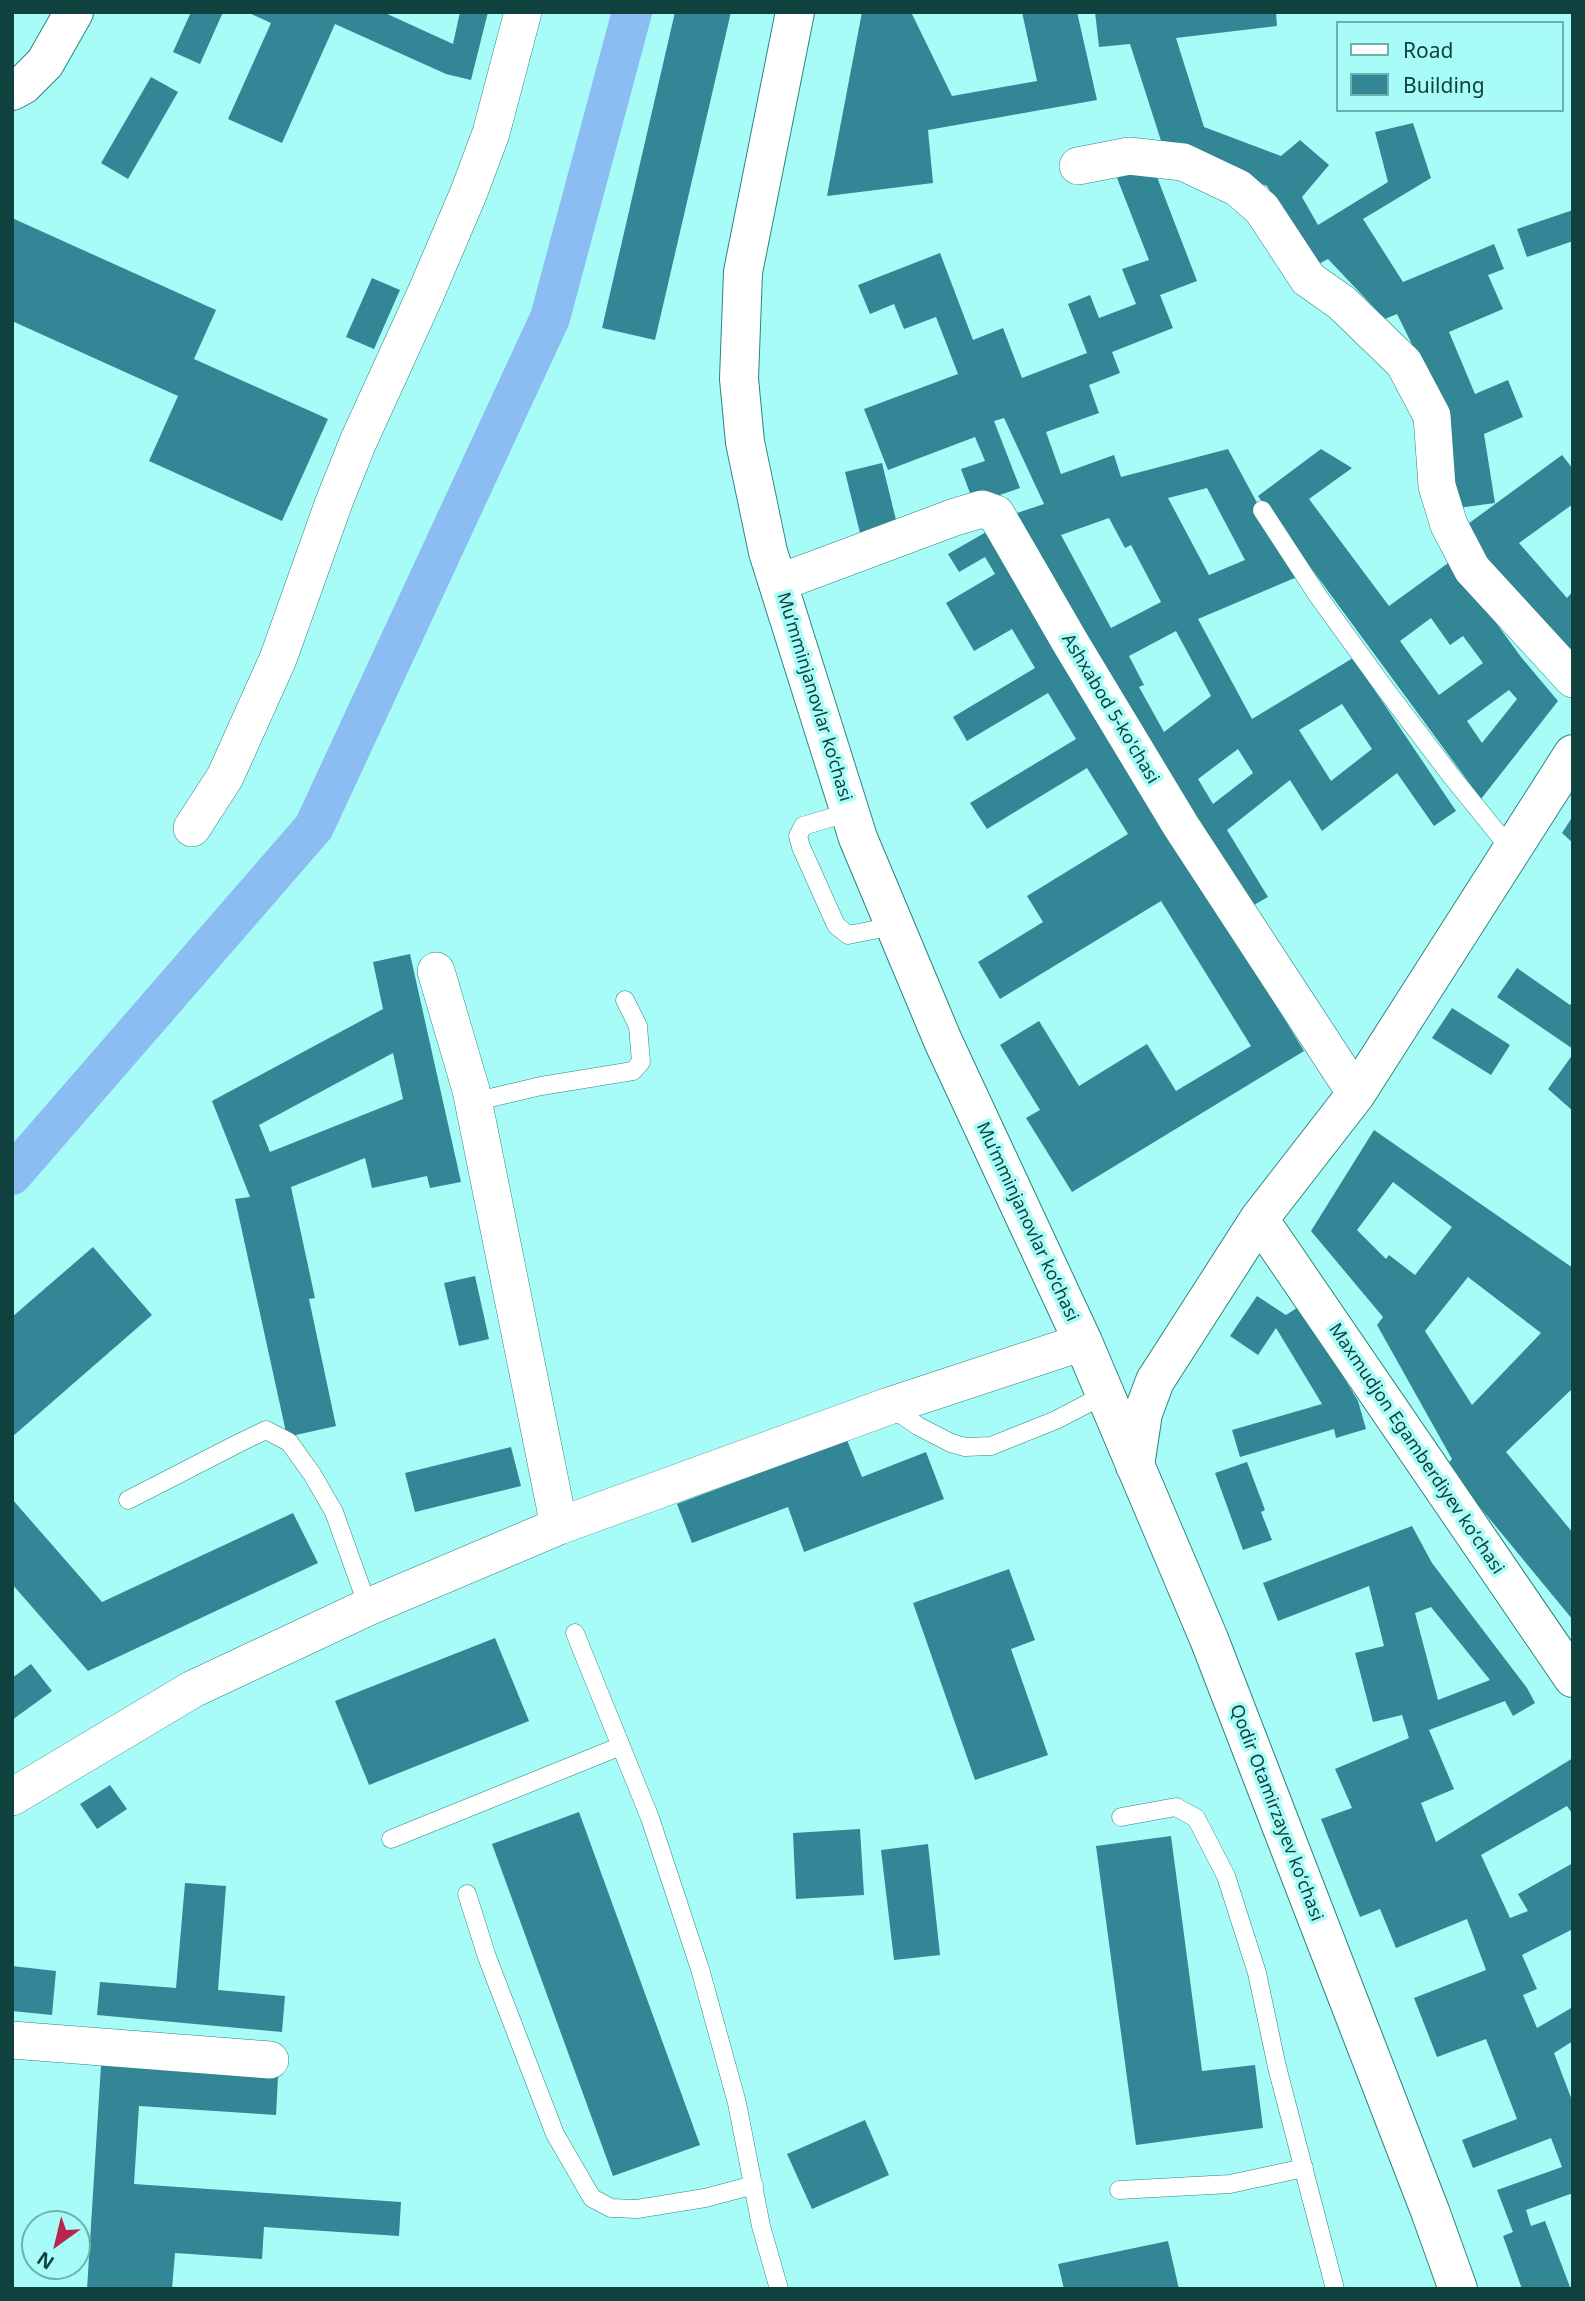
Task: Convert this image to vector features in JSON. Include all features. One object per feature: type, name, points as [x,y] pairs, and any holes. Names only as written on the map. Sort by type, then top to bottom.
[{"type":"main road","points":[[12,91],[23,85],[45,63],[74,12]]},
{"type":"main road","name":"Mu’mminjanovlar ko‘chasi","points":[[795,12],[743,272],[739,379],[745,442],[768,552],[858,838],[943,1041],[1083,1342]]},
{"type":"main road","points":[[1135,1466],[1143,1413],[1155,1381],[1259,1219],[1356,1094],[1573,754]]},
{"type":"main road","name":"Maxmudjon Egamberdiyev koʻchasi","points":[[1259,1219],[1567,1655]]},
{"type":"main road","name":"Qodir Otamirzayev koʻchasi","points":[[1083,1342],[1209,1640],[1458,2289]]},
{"type":"street","points":[[192,828],[225,778],[278,659],[358,442],[469,192],[491,134],[523,12]]},
{"type":"street","points":[[1078,166],[1129,156],[1183,162],[1238,188],[1262,209],[1308,279],[1342,303],[1404,363],[1432,416],[1437,486],[1449,525],[1472,569],[1573,679]]},
{"type":"street","name":"Ashxabod 5-ko'chasi","points":[[778,583],[973,511],[982,509],[996,514],[1076,654],[1181,826],[1356,1094]]},
{"type":"street","points":[[436,971],[473,1102],[559,1526]]},
{"type":"street","points":[[12,1797],[193,1689],[368,1606],[559,1526],[889,1406],[1083,1342]]},
{"type":"street","points":[[12,2040],[270,2060]]},
{"type":"lane","points":[[1262,510],[1318,596],[1386,690],[1512,851]]},
{"type":"lane","points":[[850,812],[803,826],[798,835],[802,847],[836,925],[848,934],[894,926]]},
{"type":"lane","points":[[473,1102],[541,1086],[633,1071],[641,1062],[638,1026],[625,1000]]},
{"type":"lane","points":[[889,1406],[918,1426],[951,1443],[965,1447],[991,1446],[1056,1420],[1104,1395]]},
{"type":"lane","points":[[128,1500],[266,1430],[289,1441],[312,1474],[334,1512],[368,1606]]},
{"type":"lane","points":[[575,1633],[650,1818],[700,1969],[737,2103],[761,2226],[779,2289]]},
{"type":"lane","points":[[391,1839],[621,1746]]},
{"type":"lane","points":[[1121,1817],[1176,1807],[1196,1818],[1226,1876],[1257,1973],[1277,2067],[1335,2289]]},
{"type":"lane","points":[[467,1894],[487,1957],[555,2134],[592,2198],[611,2208],[637,2209],[705,2198],[754,2185]]},
{"type":"lane","points":[[1119,2190],[1230,2184],[1304,2168]]},
{"type":"building","points":[[191,12],[223,12],[200,64],[173,52]]},
{"type":"building","points":[[247,12],[383,12],[453,44],[460,12],[488,12],[471,80],[446,74],[335,24],[282,143],[228,119],[271,23]]},
{"type":"building","points":[[675,12],[731,12],[655,340],[602,328]]},
{"type":"building","points":[[862,12],[911,12],[952,96],[1037,81],[1022,12],[1077,12],[1097,100],[928,130],[933,183],[827,196]]},
{"type":"building","points":[[1095,12],[1276,12],[1277,26],[1176,38],[1204,127],[1281,156],[1300,140],[1329,165],[1302,197],[1318,225],[1388,182],[1375,132],[1413,123],[1431,178],[1363,219],[1403,282],[1494,244],[1504,269],[1488,275],[1503,309],[1449,332],[1475,394],[1508,380],[1523,417],[1484,434],[1495,503],[1458,508],[1443,407],[1397,314],[1385,319],[1328,259],[1315,266],[1267,186],[1163,147],[1130,44],[1099,47]]},
{"type":"building","points":[[151,77],[178,92],[128,179],[101,163]]},
{"type":"building","points":[[1152,164],[1197,281],[1160,295],[1173,328],[1112,352],[1120,373],[1089,385],[1099,413],[1046,432],[1061,474],[1114,455],[1121,477],[1228,449],[1297,577],[1198,619],[1252,719],[1353,658],[1456,811],[1434,826],[1397,773],[1322,831],[1290,780],[1227,830],[1268,897],[1245,910],[1029,546],[1017,513],[1044,504],[1004,418],[994,421],[1020,488],[974,504],[961,469],[985,461],[975,437],[888,470],[864,409],[958,374],[936,317],[904,329],[894,304],[870,314],[858,285],[940,253],[973,340],[1003,328],[1022,378],[1087,353],[1068,304],[1090,295],[1099,318],[1136,304],[1122,269],[1149,260],[1117,178]],"holes":[[[1207,488],[1245,560],[1209,575],[1168,498]],[[1109,518],[1125,548],[1131,545],[1161,602],[1111,628],[1061,535]],[[1176,631],[1211,696],[1164,732],[1139,687],[1144,685],[1129,656]],[[1342,704],[1372,749],[1331,781],[1299,730]],[[1238,749],[1253,773],[1213,804],[1198,779]]]},
{"type":"building","points":[[1573,210],[1573,241],[1527,257],[1517,229]]},
{"type":"building","points":[[12,218],[216,310],[194,359],[328,419],[282,521],[149,461],[178,396],[12,321]]},
{"type":"building","points":[[372,278],[400,290],[374,349],[346,337]]},
{"type":"building","points":[[1321,449],[1352,468],[1309,499],[1389,606],[1451,561],[1521,657],[1558,701],[1481,799],[1258,496]],"holes":[[[1431,618],[1450,645],[1463,636],[1483,663],[1439,695],[1400,641]],[[1509,690],[1517,699],[1482,743],[1467,721]]]},
{"type":"building","points":[[1562,455],[1573,469],[1573,504],[1519,543],[1567,598],[1573,591],[1573,651],[1567,657],[1457,532]]},
{"type":"building","points":[[882,463],[898,528],[861,537],[845,472]]},
{"type":"building","points":[[993,528],[1075,678],[1304,1051],[1072,1192],[1026,1118],[1040,1110],[1000,1045],[1039,1021],[1079,1086],[1147,1044],[1176,1091],[1251,1046],[1161,901],[1000,999],[978,962],[1043,922],[1027,896],[1128,834],[1087,768],[987,829],[970,803],[1076,739],[1048,693],[967,741],[953,717],[1035,668],[1012,629],[974,651],[946,603],[995,574],[985,557],[959,572],[948,554]]},
{"type":"building","points":[[1573,816],[1573,843],[1562,833]]},
{"type":"building","points":[[410,954],[461,1182],[430,1188],[427,1176],[372,1188],[365,1158],[291,1187],[315,1298],[309,1299],[336,1426],[287,1437],[235,1199],[250,1197],[212,1101],[383,1009],[373,962]],"holes":[[[393,1053],[403,1099],[270,1152],[259,1125]]]},
{"type":"building","points":[[1517,968],[1570,1005],[1573,1001],[1573,1049],[1497,997]]},
{"type":"building","points":[[1452,1008],[1510,1045],[1491,1075],[1432,1038]]},
{"type":"building","points":[[1573,1054],[1573,1111],[1548,1089]]},
{"type":"building","points":[[1374,1130],[1573,1268],[1573,1388],[1506,1452],[1573,1533],[1573,1620],[1446,1466],[1452,1459],[1377,1325],[1383,1317],[1311,1231]],"holes":[[[1393,1182],[1452,1227],[1415,1275],[1389,1255],[1386,1259],[1357,1230]],[[1468,1277],[1541,1333],[1472,1405],[1425,1331]]]},
{"type":"building","points":[[93,1247],[152,1315],[12,1437],[12,1317]]},
{"type":"building","points":[[475,1276],[489,1339],[459,1346],[444,1283]]},
{"type":"building","points":[[1257,1296],[1286,1315],[1300,1306],[1358,1401],[1366,1429],[1336,1438],[1334,1429],[1240,1457],[1232,1430],[1322,1404],[1276,1328],[1258,1355],[1230,1336]]},
{"type":"building","points":[[847,1440],[862,1477],[926,1452],[944,1499],[804,1552],[788,1507],[692,1543],[677,1504]]},
{"type":"building","points":[[511,1447],[521,1486],[415,1512],[405,1473]]},
{"type":"building","points":[[1247,1462],[1265,1510],[1261,1512],[1272,1540],[1243,1550],[1215,1473]]},
{"type":"building","points":[[12,1499],[102,1602],[293,1513],[318,1563],[88,1671],[12,1584]]},
{"type":"building","points":[[1412,1526],[1432,1563],[1527,1688],[1535,1703],[1513,1716],[1505,1701],[1429,1730],[1454,1789],[1421,1803],[1436,1842],[1573,1758],[1573,1815],[1567,1806],[1481,1855],[1510,1918],[1528,1911],[1518,1894],[1573,1863],[1573,1929],[1522,1955],[1537,1989],[1523,1995],[1537,2028],[1573,2007],[1573,2041],[1554,2053],[1573,2103],[1573,2193],[1526,2210],[1531,2226],[1545,2221],[1570,2287],[1566,2289],[1522,2289],[1503,2236],[1513,2232],[1497,2190],[1562,2167],[1551,2138],[1473,2168],[1462,2140],[1517,2119],[1486,2039],[1437,2057],[1414,1998],[1486,1970],[1467,1919],[1396,1948],[1380,1909],[1360,1917],[1321,1819],[1352,1808],[1335,1769],[1409,1738],[1402,1715],[1373,1722],[1355,1653],[1384,1646],[1369,1586],[1278,1621],[1263,1583]],"holes":[[[1431,1607],[1490,1680],[1438,1700],[1415,1613]]]},
{"type":"building","points":[[1009,1569],[1035,1640],[1011,1649],[1048,1755],[975,1780],[913,1603]]},
{"type":"building","points":[[495,1638],[529,1721],[369,1785],[335,1701]]},
{"type":"building","points":[[31,1664],[52,1691],[12,1720],[12,1678]]},
{"type":"building","points":[[110,1785],[127,1809],[97,1829],[80,1804]]},
{"type":"building","points":[[579,1812],[700,2145],[613,2176],[492,1844]]},
{"type":"building","points":[[860,1829],[864,1895],[796,1899],[793,1833]]},
{"type":"building","points":[[1171,1836],[1202,2071],[1255,2065],[1263,2128],[1136,2145],[1096,1846]]},
{"type":"building","points":[[928,1844],[940,1955],[894,1960],[881,1850]]},
{"type":"building","points":[[185,1883],[226,1886],[218,1990],[285,1996],[282,2032],[97,2015],[100,1982],[176,1988]]},
{"type":"building","points":[[12,1966],[56,1971],[52,2015],[12,2011]]},
{"type":"building","points":[[101,2065],[278,2077],[276,2115],[139,2106],[134,2184],[401,2202],[399,2236],[264,2227],[262,2259],[175,2253],[172,2289],[87,2289],[88,2280],[91,2280],[91,2225]]},
{"type":"building","points":[[865,2120],[889,2175],[812,2209],[787,2154]]},
{"type":"building","points":[[1168,2241],[1179,2289],[1064,2289],[1058,2264]]},
{"type":"waterway","points":[[12,1175],[314,827],[550,318],[632,12]]}]
